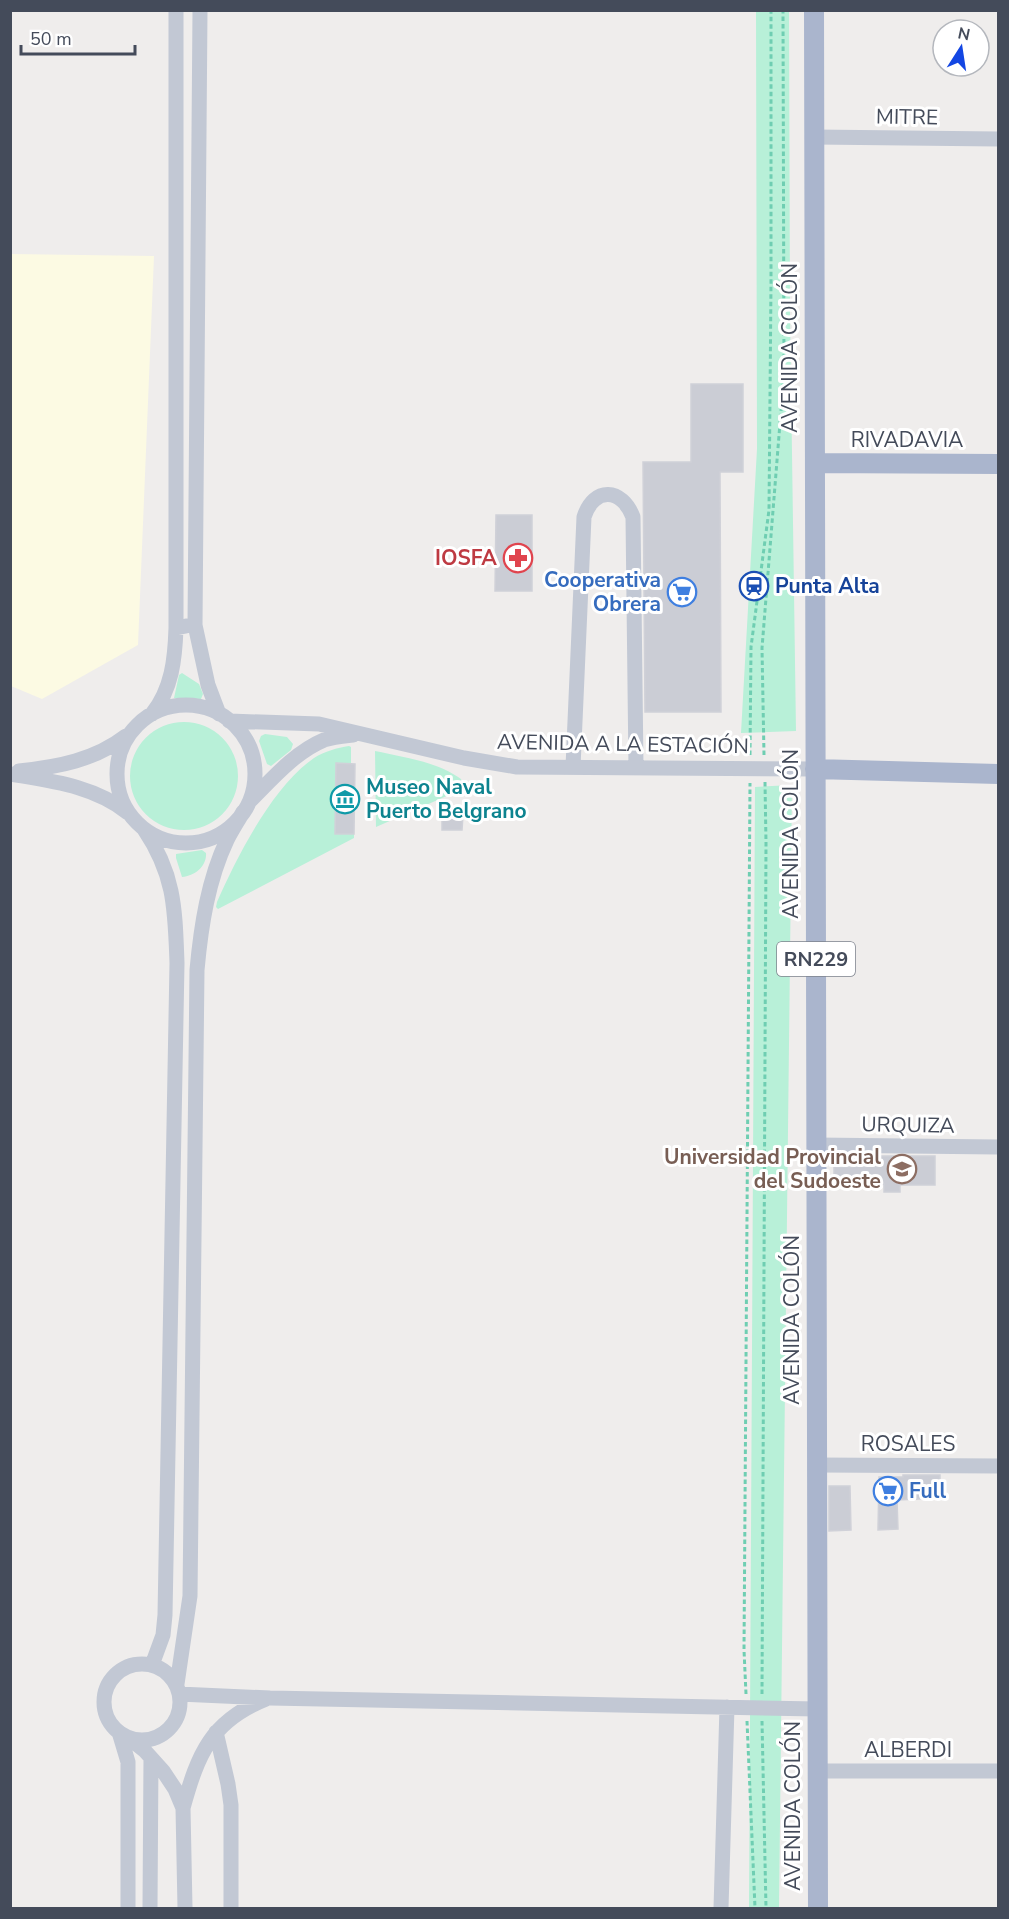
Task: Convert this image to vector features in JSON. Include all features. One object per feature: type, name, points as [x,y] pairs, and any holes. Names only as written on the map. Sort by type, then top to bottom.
[{"type":"main road","name":"AVENIDA COLÓN","points":[[814,10],[818,1908]]},
{"type":"main road","name":"RIVADAVIA","points":[[815,463],[999,464]]},
{"type":"main road","points":[[815,769],[999,774]]},
{"type":"street","points":[[152,715],[170,681],[176,656],[176,10]]},
{"type":"street","points":[[123,1734],[142,1740],[151,1739],[164,1733],[179,1713],[178,1689],[190,1596],[200,934],[214,876],[227,841],[246,807],[254,781],[253,758],[244,738],[224,718],[208,686],[195,625],[200,10]]},
{"type":"street","name":"MITRE","points":[[814,137],[999,139]]},
{"type":"street","points":[[573,767],[584,517],[593,499],[609,494],[623,500],[633,517],[636,768]]},
{"type":"street","points":[[176,628],[195,625]]},
{"type":"street","points":[[10,773],[82,760],[113,746],[152,715],[162,710],[197,706],[224,718]]},
{"type":"street","name":"AVENIDA A LA ESTACIÓN","points":[[224,718],[319,724],[464,758],[506,765],[815,769]]},
{"type":"street","points":[[131,732],[120,752],[117,774],[120,796],[131,816]]},
{"type":"street","points":[[144,829],[167,840],[184,843],[202,841],[225,831],[283,769],[314,746],[326,740],[362,733]]},
{"type":"street","points":[[10,773],[72,786],[115,803],[144,829],[162,858],[171,887],[176,922],[177,963],[165,1615],[163,1635],[152,1665]]},
{"type":"street","name":"URQUIZA","points":[[816,1145],[999,1147]]},
{"type":"street","name":"ROSALES","points":[[817,1465],[999,1466]]},
{"type":"street","points":[[183,1808],[175,1789],[163,1771],[145,1751],[113,1727],[105,1713],[104,1697],[109,1681],[128,1666],[152,1665],[167,1673],[178,1689],[270,1698],[817,1709]]},
{"type":"street","points":[[184,1908],[183,1808],[201,1754],[216,1732],[242,1710],[270,1698]]},
{"type":"street","points":[[721,1908],[726,1707]]},
{"type":"street","points":[[216,1732],[231,1805],[231,1908]]},
{"type":"street","points":[[123,1734],[128,1762],[129,1908]]},
{"type":"street","points":[[150,1908],[151,1758]]},
{"type":"street","name":"ALBERDI","points":[[817,1771],[999,1771]]},
{"type":"path","points":[[755,1908],[754,1708],[761,1581],[765,1270],[766,843],[757,769],[751,647],[769,510],[771,10]]},
{"type":"path","points":[[766,1908],[754,1708],[744,1650],[757,769],[762,648],[784,373],[783,10]]},
{"type":"shaded area","points":[[11,254],[154,256],[138,645],[42,699],[11,686]]},
{"type":"green space","points":[[756,11],[789,11],[790,314],[796,731],[741,733],[757,449]]},
{"type":"green space","points":[[182,673],[199,684],[203,694],[201,699],[174,698],[179,675]]},
{"type":"green space","points":[[184,722],[205,726],[222,738],[234,755],[238,776],[234,797],[222,814],[205,826],[184,830],[163,826],[146,814],[134,797],[130,776],[134,755],[146,738],[163,726]]},
{"type":"green space","points":[[265,734],[287,737],[293,744],[291,750],[271,766],[267,764],[259,741]]},
{"type":"green space","points":[[351,747],[351,763],[336,763],[335,834],[354,834],[354,838],[218,909],[217,902],[245,844],[284,786],[322,753]]},
{"type":"green space","points":[[375,751],[442,768],[461,779],[463,786],[458,791],[376,827]]},
{"type":"green space","points":[[792,785],[779,1908],[749,1908],[755,787]]},
{"type":"green space","points":[[202,850],[206,853],[206,858],[202,866],[196,872],[182,877],[176,854]]},
{"type":"building","name":"Cooperativa Obrera","points":[[691,384],[743,384],[743,472],[720,472],[721,712],[645,712],[643,462],[691,462]]},
{"type":"building","points":[[496,515],[532,515],[532,591],[495,591]]},
{"type":"building","name":"Museo Naval Puerto Belgrano","points":[[336,763],[355,764],[354,834],[335,834]]},
{"type":"building","points":[[442,815],[463,815],[462,830],[442,830]]},
{"type":"building","points":[[853,1156],[935,1156],[935,1185],[900,1185],[900,1192],[884,1192],[884,1184],[834,1185],[834,1167],[853,1167]]},
{"type":"building","points":[[903,1475],[940,1475],[940,1498],[897,1500],[898,1529],[878,1530],[879,1477],[903,1477]]},
{"type":"building","points":[[829,1486],[850,1486],[851,1530],[829,1531]]},
{"type":"place","name":"IOSFA","points":[[518,558]]},
{"type":"place","name":"Punta Alta","points":[[754,586]]},
{"type":"place","name":"Cooperativa Obrera","points":[[682,592]]},
{"type":"place","name":"Museo Naval Puerto Belgrano","points":[[345,799]]},
{"type":"place","name":"Universidad Provincial del Sudoeste","points":[[902,1169]]},
{"type":"place","name":"Full","points":[[888,1491]]}]
